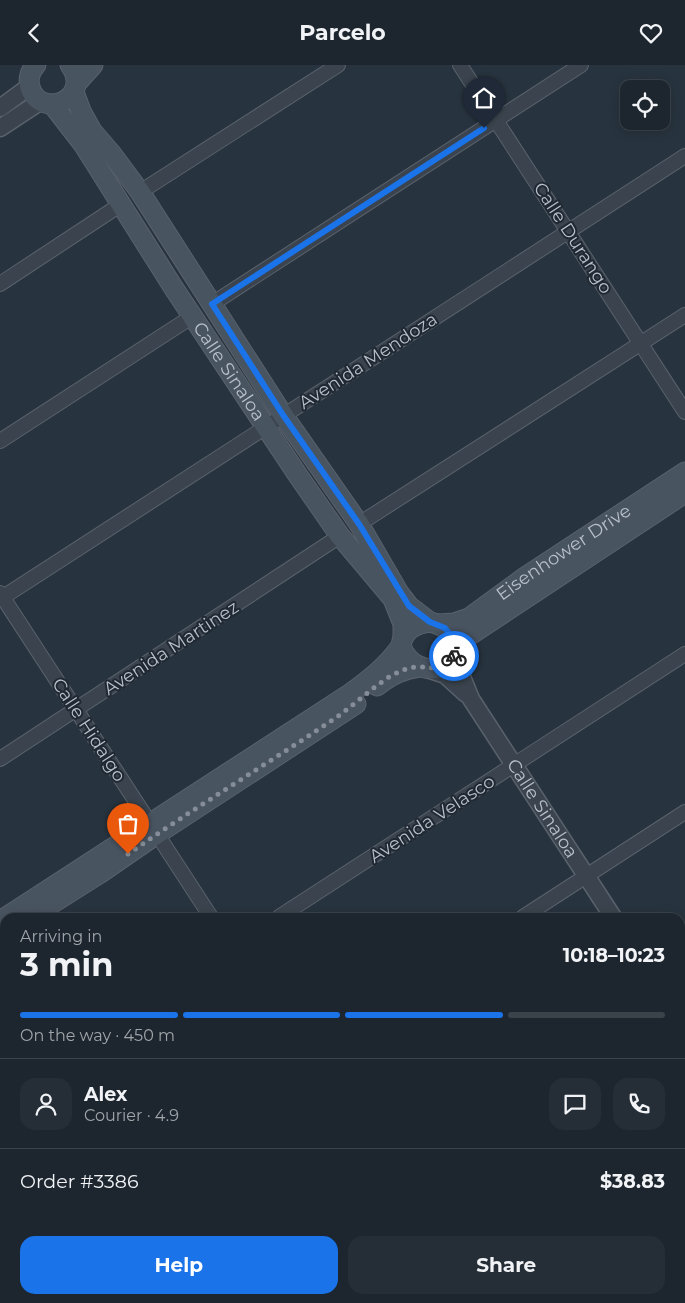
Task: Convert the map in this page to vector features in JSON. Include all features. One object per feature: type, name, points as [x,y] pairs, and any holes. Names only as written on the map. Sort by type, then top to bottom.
[{"type":"main road","name":"Calle Sinaloa","points":[[70,65],[74,71],[75,88],[81,111],[92,131],[140,192],[283,415],[359,524],[409,606],[435,623]]},
{"type":"main road","points":[[34,66],[29,79],[41,97],[65,101],[94,65]]},
{"type":"main road","name":"Calle Sinaloa","points":[[41,97],[83,144],[120,205],[265,427],[340,536],[393,599],[404,625],[402,642]]},
{"type":"main road","name":"Eisenhower Drive","points":[[435,623],[454,623],[468,618],[525,577],[685,472]]},
{"type":"main road","name":"Eisenhower Drive","points":[[454,651],[685,493]]},
{"type":"main road","points":[[13,913],[153,828],[339,716],[388,678],[408,668],[443,666],[454,651],[449,633],[435,623],[416,625],[409,629],[390,661],[379,672],[153,828],[99,874],[37,913]]},
{"type":"main road","points":[[402,642],[410,661],[425,668]]},
{"type":"street","points":[[140,192],[338,65]]},
{"type":"street","name":"Calle Durango","points":[[460,65],[685,411]]},
{"type":"street","points":[[212,304],[581,65]]},
{"type":"street","points":[[0,109],[41,97]]},
{"type":"street","points":[[0,128],[41,97]]},
{"type":"street","name":"Avenida Mendoza","points":[[1,597],[685,156]]},
{"type":"street","points":[[0,284],[120,205]]},
{"type":"street","points":[[359,524],[685,315]]},
{"type":"street","points":[[0,441],[193,316]]},
{"type":"street","name":"Avenida Martinez","points":[[0,759],[340,536]]},
{"type":"street","name":"Calle Hidalgo","points":[[1,597],[208,913]]},
{"type":"street","name":"Calle Sinaloa","points":[[454,651],[471,699],[610,913]]},
{"type":"street","name":"Avenida Velasco","points":[[285,913],[685,654]]},
{"type":"street","name":"Calle Sinaloa","points":[[425,668],[445,675],[471,699]]},
{"type":"street","points":[[529,913],[685,812]]},
{"type":"way so far","points":[[128,854],[346,711],[388,678],[408,668],[437,669],[449,662],[454,656]]},
{"type":"route","points":[[454,656],[455,645],[445,628],[430,622],[416,612],[399,593],[359,524],[283,415],[212,304],[484,128]]}]
